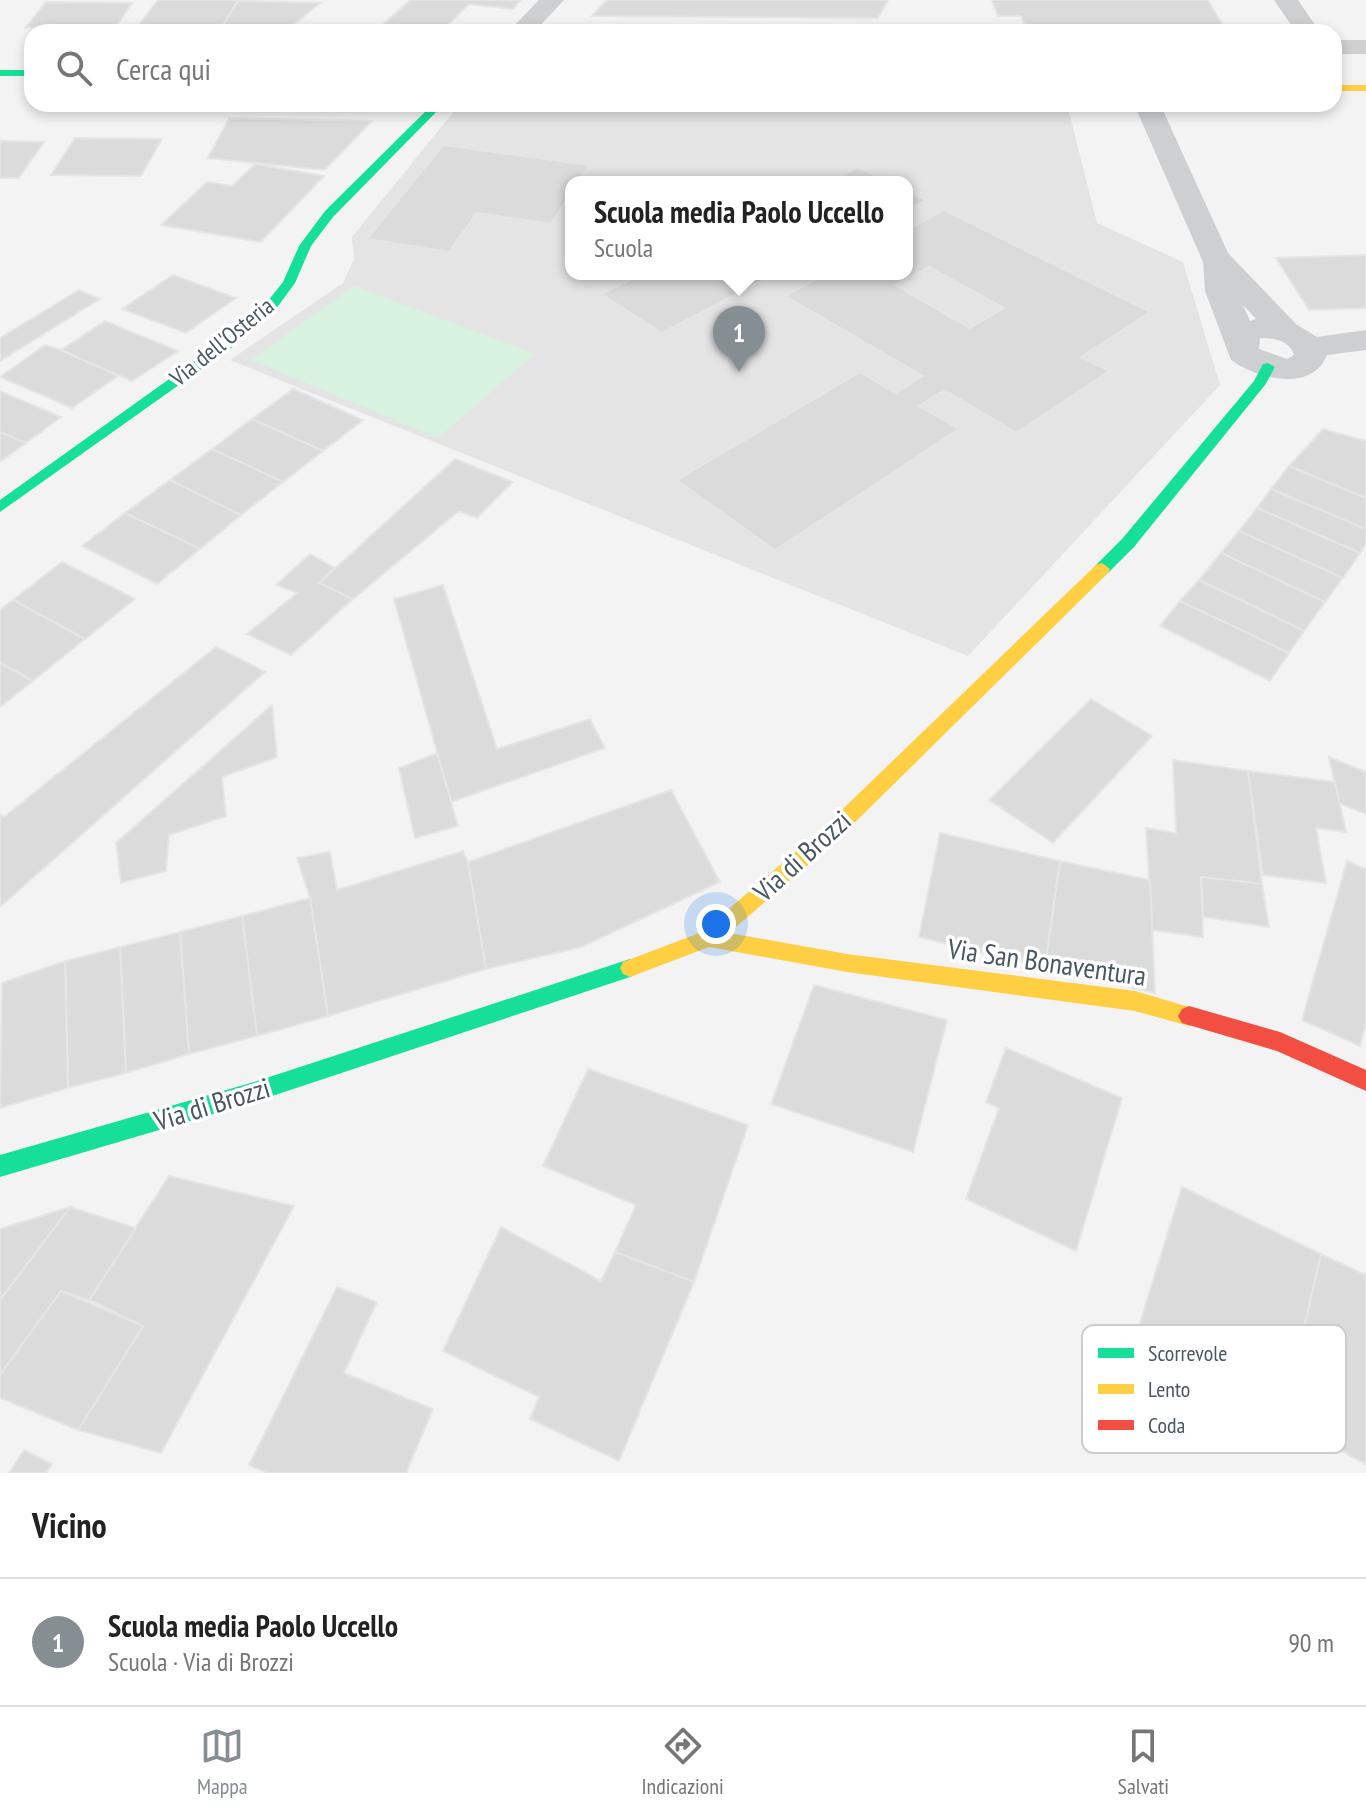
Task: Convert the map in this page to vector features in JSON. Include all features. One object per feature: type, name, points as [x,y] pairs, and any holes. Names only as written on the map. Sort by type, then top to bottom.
[{"type":"street","points":[[528,24],[552,0]]},
{"type":"street","points":[[1286,0],[1302,24]]},
{"type":"street","points":[[1342,47],[1366,47]]},
{"type":"street","points":[[1342,70],[1366,70]]},
{"type":"street","points":[[0,73],[24,73]]},
{"type":"street","points":[[0,86],[24,86]]},
{"type":"street","points":[[1342,88],[1366,88]]},
{"type":"street","name":"Via dell'Osteria","points":[[0,507],[226,345],[268,310],[289,283],[305,246],[329,214],[431,112]]},
{"type":"street","points":[[1151,112],[1214,256],[1221,291],[1240,336],[1243,353],[1268,367],[1300,367],[1311,357],[1298,340],[1214,256]]},
{"type":"street","points":[[1240,336],[1263,328],[1298,340],[1366,340]]},
{"type":"street","name":"Via di Brozzi","points":[[0,1166],[268,1088],[606,977],[709,938],[830,834],[1128,543],[1260,382],[1268,367]]},
{"type":"street","name":"Via San Bonaventura","points":[[709,938],[847,963],[1135,1001],[1280,1042],[1366,1081]]},
{"type":"shaded area","points":[[453,112],[1069,112],[1097,223],[1183,262],[1220,385],[968,656],[230,360],[343,283],[354,259],[352,237]]},
{"type":"green space","points":[[354,286],[535,354],[438,438],[251,360]]},
{"type":"building","points":[[158,0],[238,0],[224,24],[140,24]]},
{"type":"building","points":[[410,0],[521,0],[513,9],[469,4],[449,24],[384,24]]},
{"type":"building","points":[[607,0],[888,0],[878,18],[592,16]]},
{"type":"building","points":[[992,0],[1208,0],[1222,24],[1024,24],[1021,16],[998,16]]},
{"type":"building","points":[[238,1],[320,3],[295,24],[224,24]]},
{"type":"building","points":[[46,2],[132,3],[118,24],[28,24]]},
{"type":"building","points":[[229,118],[372,121],[325,170],[208,158]]},
{"type":"building","points":[[75,138],[162,139],[141,176],[51,175]]},
{"type":"building","points":[[0,141],[44,142],[19,178],[0,178]]},
{"type":"building","points":[[443,145],[589,165],[582,176],[565,176],[565,202],[551,224],[477,213],[449,252],[367,239]]},
{"type":"building","points":[[255,164],[324,176],[261,242],[161,225],[207,182],[232,186]]},
{"type":"building","points":[[858,167],[877,176],[840,176]]},
{"type":"building","points":[[913,194],[926,200],[913,207]]},
{"type":"building","points":[[944,210],[1150,312],[1081,357],[1109,371],[1017,433],[944,390],[919,406],[959,429],[775,550],[677,480],[860,372],[895,393],[923,376],[785,296],[814,280],[904,280],[895,285],[970,328],[1004,308],[929,267],[913,275],[913,227]]},
{"type":"building","points":[[1366,255],[1366,308],[1309,310],[1276,258]]},
{"type":"building","points":[[173,275],[236,298],[186,333],[122,309]]},
{"type":"building","points":[[630,280],[764,280],[662,333],[601,294]]},
{"type":"building","points":[[79,290],[100,299],[0,361],[0,338]]},
{"type":"building","points":[[105,321],[178,351],[132,381],[61,350]]},
{"type":"building","points":[[45,345],[118,376],[72,408],[0,377]]},
{"type":"building","points":[[293,389],[363,420],[323,451],[252,419]]},
{"type":"building","points":[[0,391],[61,417],[26,443],[0,432]]},
{"type":"building","points":[[252,419],[323,451],[283,482],[212,449]]},
{"type":"building","points":[[1323,429],[1366,441],[1366,498],[1289,466]]},
{"type":"building","points":[[0,432],[26,443],[0,462]]},
{"type":"building","points":[[212,449],[283,482],[241,515],[170,480]]},
{"type":"building","points":[[455,459],[513,482],[477,518],[459,511],[353,599],[319,583]]},
{"type":"building","points":[[1289,466],[1366,498],[1366,529],[1271,489]]},
{"type":"building","points":[[170,480],[241,515],[200,549],[125,513]]},
{"type":"building","points":[[1271,489],[1366,529],[1366,544],[1360,553],[1257,508]]},
{"type":"building","points":[[1257,508],[1360,553],[1343,578],[1239,531]]},
{"type":"building","points":[[125,513],[200,549],[157,584],[82,546]]},
{"type":"building","points":[[1239,531],[1343,578],[1325,602],[1221,553]]},
{"type":"building","points":[[1221,553],[1325,602],[1304,631],[1199,580]]},
{"type":"building","points":[[310,554],[335,568],[319,583],[353,599],[291,655],[247,634],[297,593],[276,585]]},
{"type":"building","points":[[62,562],[135,599],[85,639],[13,600]]},
{"type":"building","points":[[1199,580],[1304,631],[1289,653],[1180,601]]},
{"type":"building","points":[[443,585],[497,749],[590,719],[605,748],[451,802],[394,599]]},
{"type":"building","points":[[13,600],[85,639],[33,681],[0,663],[0,610]]},
{"type":"building","points":[[1180,601],[1289,653],[1270,681],[1160,626]]},
{"type":"building","points":[[216,647],[265,672],[0,907],[0,814],[4,817]]},
{"type":"building","points":[[0,663],[33,681],[0,707]]},
{"type":"building","points":[[1091,699],[1152,736],[1053,843],[989,800]]},
{"type":"building","points":[[272,705],[277,757],[222,777],[226,816],[169,835],[166,871],[121,883],[116,843]]},
{"type":"building","points":[[437,753],[458,826],[415,838],[399,768]]},
{"type":"building","points":[[1329,757],[1366,772],[1366,814],[1339,803]]},
{"type":"building","points":[[1173,760],[1248,771],[1262,884],[1201,877],[1203,937],[1152,930],[1146,828],[1176,833]]},
{"type":"building","points":[[1248,771],[1335,782],[1346,832],[1316,828],[1326,883],[1263,875]]},
{"type":"building","points":[[671,790],[720,882],[581,947],[486,969],[468,862]]},
{"type":"building","points":[[940,833],[1060,861],[1045,968],[919,937]]},
{"type":"building","points":[[463,851],[468,862],[486,969],[328,1016],[310,898],[297,858],[330,852],[337,890]]},
{"type":"building","points":[[1060,861],[1150,880],[1155,993],[1045,968]]},
{"type":"building","points":[[1347,861],[1366,869],[1366,1023],[1360,1046],[1302,1020]]},
{"type":"building","points":[[1201,877],[1262,884],[1269,927],[1203,917]]},
{"type":"building","points":[[310,898],[328,1016],[257,1036],[242,916]]},
{"type":"building","points":[[242,916],[257,1036],[189,1054],[180,932]]},
{"type":"building","points":[[180,932],[189,1054],[126,1073],[120,947]]},
{"type":"building","points":[[120,947],[126,1073],[68,1088],[65,961]]},
{"type":"building","points":[[65,961],[68,1088],[0,1108],[2,983]]},
{"type":"building","points":[[814,985],[947,1020],[913,1152],[771,1104]]},
{"type":"building","points":[[1006,1048],[1122,1098],[1076,1251],[966,1199],[999,1108],[986,1102]]},
{"type":"building","points":[[588,1069],[748,1125],[694,1282],[615,1252],[636,1205],[543,1166]]},
{"type":"building","points":[[169,1176],[294,1206],[161,1453],[78,1430],[143,1326],[89,1300]]},
{"type":"building","points":[[1182,1187],[1321,1254],[1305,1325],[1139,1325]]},
{"type":"building","points":[[70,1207],[136,1228],[89,1300],[61,1291],[0,1375],[0,1300]]},
{"type":"building","points":[[70,1207],[0,1300],[0,1229]]},
{"type":"building","points":[[501,1227],[601,1281],[615,1252],[694,1282],[619,1461],[530,1419],[539,1397],[443,1351]]},
{"type":"building","points":[[1321,1254],[1366,1275],[1366,1464],[1345,1453],[1346,1325],[1305,1325]]},
{"type":"building","points":[[337,1287],[377,1302],[344,1373],[433,1409],[406,1473],[267,1473],[249,1465]]},
{"type":"building","points":[[61,1291],[143,1326],[78,1430],[0,1398],[0,1375]]},
{"type":"building","points":[[24,1450],[52,1464],[46,1473],[9,1473]]},
{"type":"traffic: fast","points":[[0,73],[24,73]]},
{"type":"traffic: fast","points":[[0,507],[226,345],[268,310],[289,283],[305,246],[329,214],[431,112]]},
{"type":"traffic: fast","points":[[1102,569],[1128,543],[1260,382],[1268,367]]},
{"type":"traffic: fast","points":[[0,1166],[254,1092],[630,968]]},
{"type":"traffic: slow","points":[[1342,88],[1366,88]]},
{"type":"traffic: slow","points":[[630,968],[709,938],[830,834],[1102,569]]},
{"type":"traffic: slow","points":[[709,938],[847,963],[1135,1001],[1189,1016]]},
{"type":"traffic: jam","points":[[1189,1016],[1280,1042],[1366,1081]]},
{"type":"place","name":"Scuola media Paolo Uccello","points":[[739,372]]}]
